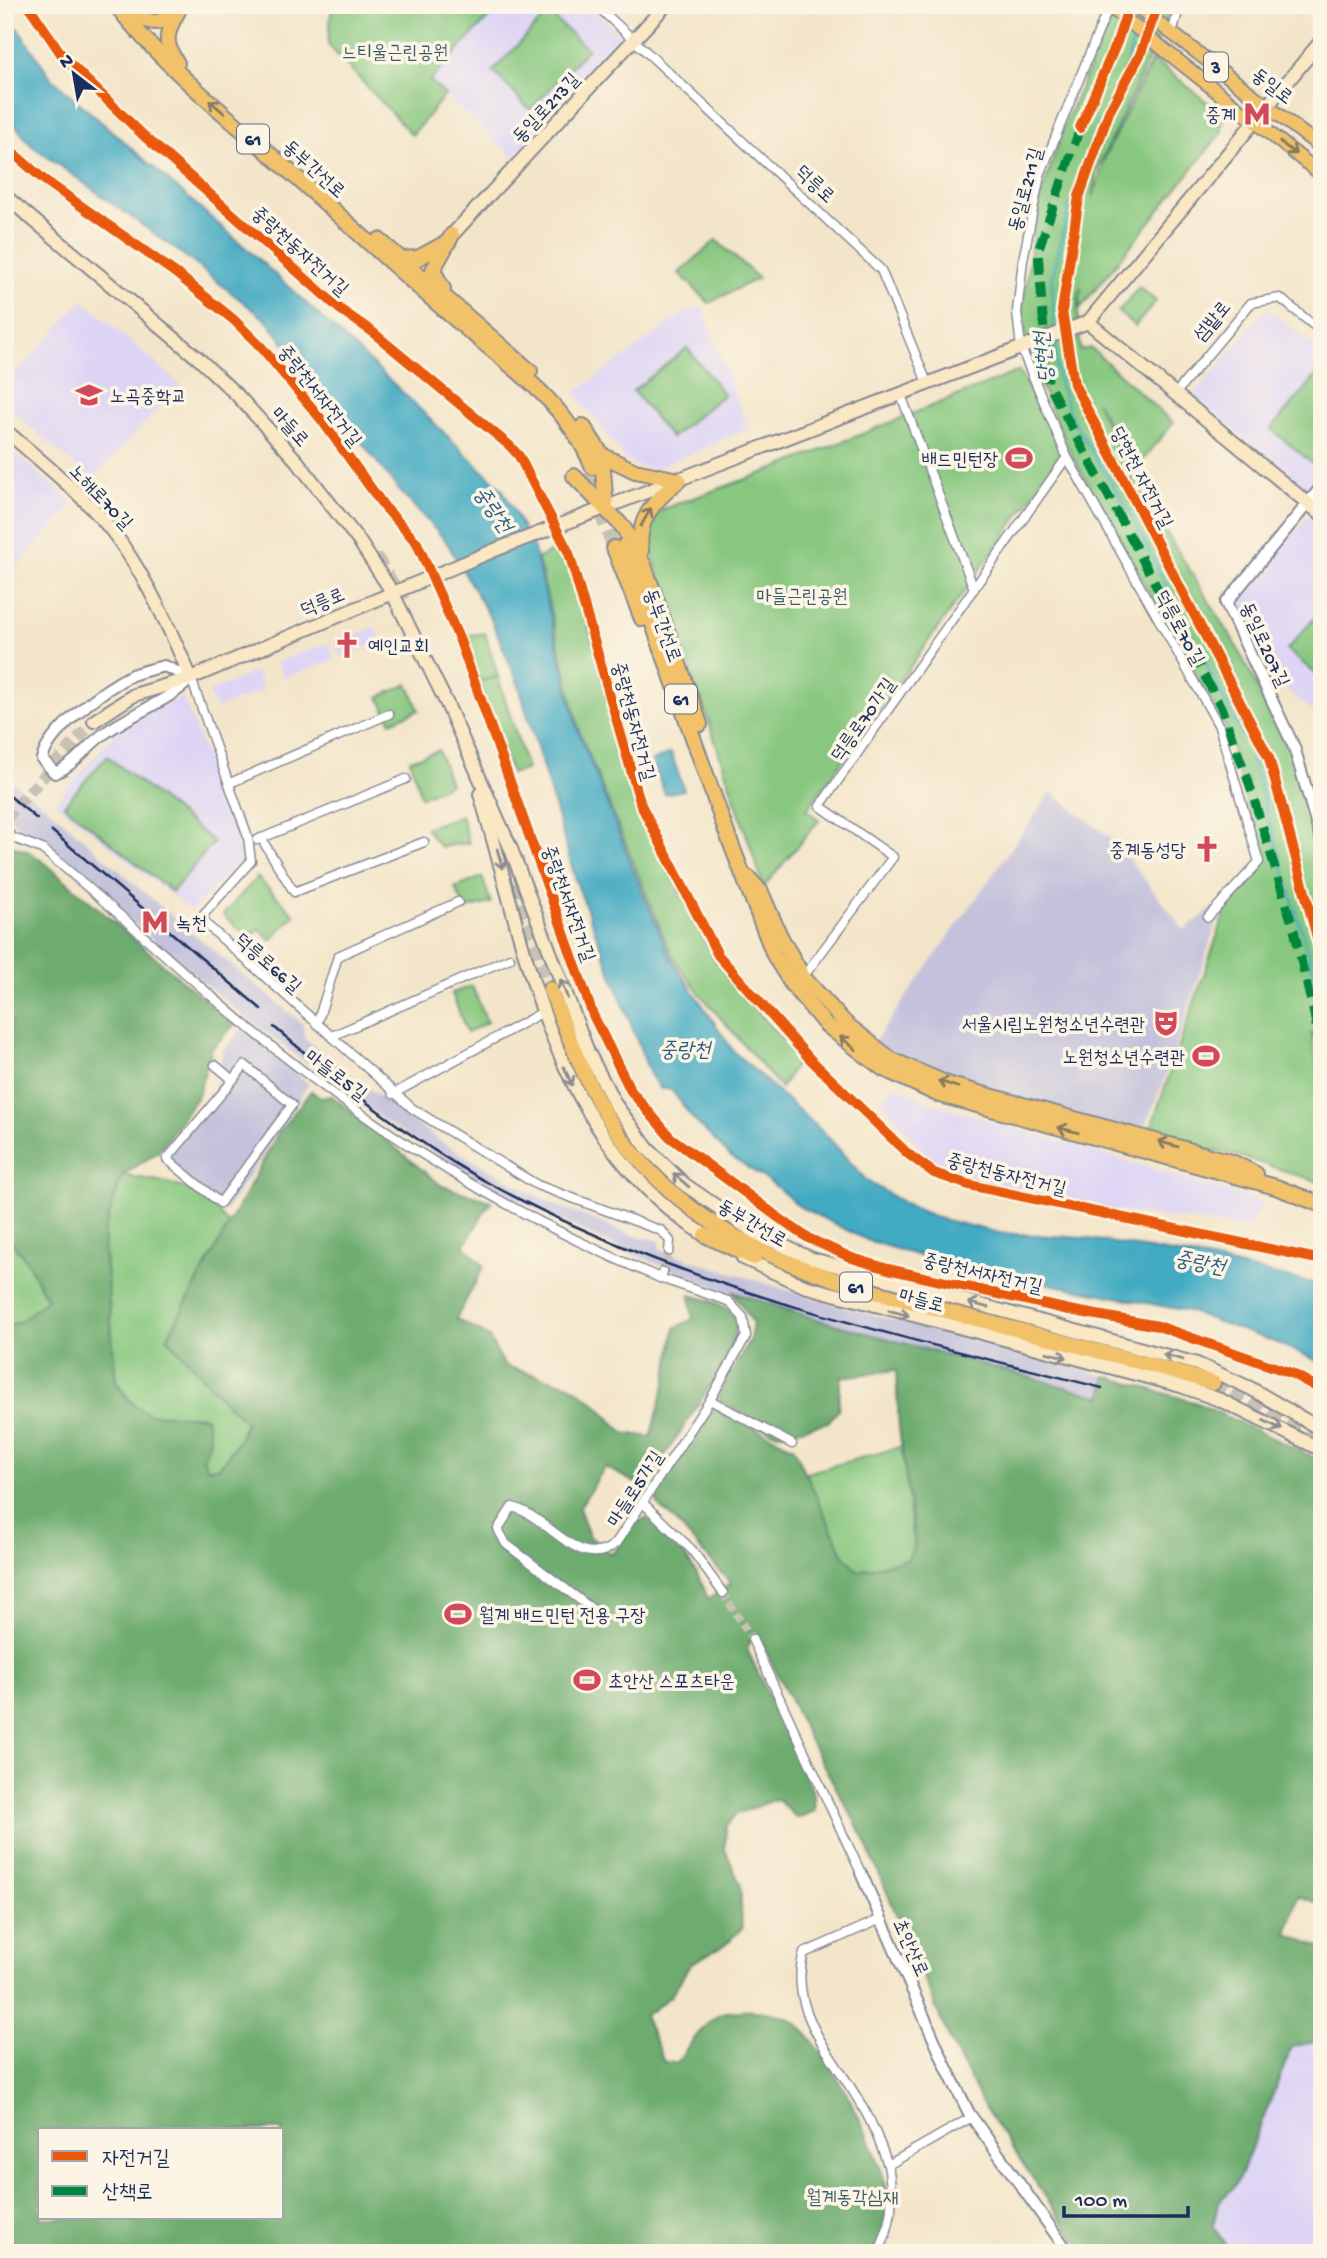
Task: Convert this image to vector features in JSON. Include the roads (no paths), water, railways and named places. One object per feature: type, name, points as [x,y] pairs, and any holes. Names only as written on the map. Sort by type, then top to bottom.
[{"type":"highway","name":"동부간선로","points":[[116,5],[142,36],[195,87],[448,305],[462,325],[549,410],[589,468]]},
{"type":"highway","points":[[169,51],[166,36],[180,8]]},
{"type":"highway","points":[[130,10],[150,23],[157,23],[180,8]]},
{"type":"highway","points":[[130,10],[169,51],[195,87]]},
{"type":"highway","points":[[281,163],[319,188],[402,259],[448,305],[494,337],[558,396],[606,510],[627,533],[644,565],[702,732],[718,801]]},
{"type":"highway","points":[[402,259],[418,258],[433,252],[452,235]]},
{"type":"highway","points":[[448,305],[433,270],[452,235]]},
{"type":"highway","name":"동부간선로","points":[[462,325],[526,377],[575,429],[589,468]]},
{"type":"highway","points":[[494,337],[526,377]]},
{"type":"highway","points":[[589,468],[635,471],[679,480]]},
{"type":"highway","points":[[589,468],[606,510]]},
{"type":"highway","points":[[644,565],[639,531],[659,498],[679,480]]},
{"type":"highway","name":"동부간선로","points":[[726,831],[718,801],[620,547],[670,697],[774,955],[791,984],[825,1024],[882,1068],[937,1094],[1276,1186],[1322,1205]]},
{"type":"highway","points":[[742,871],[761,892],[780,936],[803,977],[828,1007],[865,1041],[919,1074],[1232,1162],[1276,1186]]},
{"type":"highway","name":"동부간선로","points":[[550,989],[592,1092],[629,1148],[680,1199],[749,1246],[820,1277],[1213,1383]]},
{"type":"highway","points":[[705,1235],[809,1281],[868,1290]]},
{"type":"main road","name":"동일로213길","points":[[452,235],[667,5]]},
{"type":"main road","name":"3","points":[[1135,5],[1169,31]]},
{"type":"main road","name":"동일로","points":[[1108,6],[1322,175]]},
{"type":"main road","name":"동일로","points":[[1169,31],[1322,148]]},
{"type":"main road","points":[[1322,40],[1088,322],[1322,515]]},
{"type":"main road","name":"마들로","points":[[5,197],[200,359],[238,396],[312,480],[359,541],[392,592],[466,747],[506,838],[588,1052],[628,1124],[648,1149],[684,1184],[755,1233],[832,1265],[1197,1364],[1250,1388],[1322,1430]]},
{"type":"main road","name":"덕릉로","points":[[94,721],[134,695],[191,678],[417,582],[1088,322]]},
{"type":"main road","name":"노해로70길","points":[[5,430],[87,505],[122,544],[170,628],[191,678]]},
{"type":"main road","name":"마들로","points":[[466,747],[543,1012],[575,1091],[607,1142],[653,1197],[705,1235],[766,1270],[804,1286],[1181,1386],[1220,1400],[1322,1450]]},
{"type":"main road","points":[[522,939],[524,931],[533,926],[540,928],[545,936]]},
{"type":"street","name":"덕릉로","points":[[596,5],[881,270],[928,385]]},
{"type":"street","points":[[1169,31],[1180,5]]},
{"type":"street","name":"동일로211길","points":[[1026,346],[1017,312],[1023,260],[1040,175],[1108,6]]},
{"type":"street","name":"섬밭로","points":[[1175,394],[1251,303],[1280,298],[1322,332]]},
{"type":"street","name":"덕릉로70길","points":[[1026,346],[1067,457],[1219,726],[1259,862],[1208,917]]},
{"type":"street","points":[[901,395],[974,589]]},
{"type":"street","name":"덕릉로70가길","points":[[803,977],[892,857],[820,806],[1067,457]]},
{"type":"street","name":"동일로207길","points":[[1322,486],[1226,604],[1294,747],[1322,842]]},
{"type":"street","points":[[191,678],[181,691],[154,702],[107,731],[67,768],[54,773],[43,759],[46,746],[74,717],[133,675],[164,666],[191,678],[250,842],[407,779]]},
{"type":"street","points":[[230,783],[389,714]]},
{"type":"street","name":"마들로5길","points":[[7,837],[42,849],[242,1023],[418,1153],[542,1225],[662,1275]]},
{"type":"street","points":[[261,838],[294,892],[424,842]]},
{"type":"street","name":"덕릉로66길","points":[[250,842],[251,861],[202,916],[218,938],[332,1036],[393,1094],[462,1141],[537,1185],[653,1227],[666,1235],[669,1251]]},
{"type":"street","points":[[317,1024],[338,956],[458,902]]},
{"type":"street","points":[[332,1036],[510,958]]},
{"type":"street","points":[[393,1094],[543,1012]]},
{"type":"street","points":[[215,1065],[233,1080]]},
{"type":"street","points":[[245,1065],[292,1105],[220,1203],[167,1159],[233,1080],[245,1065]]},
{"type":"street","name":"마들로5가길","points":[[604,1618],[526,1562],[506,1544],[498,1530],[512,1507],[526,1510],[580,1550],[594,1555],[606,1552],[616,1543],[710,1400],[746,1336],[743,1318],[728,1301],[662,1275]]},
{"type":"street","points":[[710,1400],[792,1444]]},
{"type":"street","points":[[643,1503],[692,1550],[723,1593]]},
{"type":"street","name":"초안산로","points":[[752,1639],[861,1873],[947,2069],[972,2117],[1069,2253]]},
{"type":"street","points":[[878,2253],[888,2233],[893,2207],[888,2165],[878,2135],[814,2028],[799,1990],[799,1971],[804,1953],[881,1919]]},
{"type":"street","points":[[888,2165],[972,2117]]},
{"type":"water","name":"중랑천","points":[[5,10],[52,79],[255,256],[397,387],[503,490],[534,549],[577,728],[634,871],[669,955],[734,1052],[826,1135],[867,1181],[909,1206],[941,1219],[999,1233],[1085,1238],[1201,1258],[1322,1285],[1322,1363],[1277,1343],[1188,1311],[947,1264],[869,1241],[800,1207],[772,1183],[731,1157],[692,1118],[671,1089],[660,1089],[650,1074],[577,884],[518,683],[492,621],[446,541],[399,490],[266,320],[181,253],[31,145],[5,113]]},
{"type":"water","points":[[671,753],[684,790],[665,794],[652,761]]},
{"type":"waterway","name":"당현천","points":[[1054,329],[1052,279],[1068,212],[1097,128],[1123,77],[1136,32]]},
{"type":"waterway","name":"당현천","points":[[1054,339],[1058,379],[1072,419],[1128,510],[1248,747],[1322,1001]]},
{"type":"tunnel","points":[[586,473],[614,548]]},
{"type":"tunnel","points":[[375,556],[403,601]]},
{"type":"tunnel","points":[[5,819],[94,721]]},
{"type":"tunnel","points":[[495,823],[550,989]]},
{"type":"tunnel","points":[[663,1272],[669,1251]]},
{"type":"tunnel","points":[[1213,1383],[1322,1437]]},
{"type":"tunnel","points":[[723,1593],[752,1639]]},
{"type":"railway","points":[[5,792],[37,819]]},
{"type":"railway","points":[[52,831],[261,1009]]},
{"type":"railway","points":[[274,1027],[349,1089],[455,1163],[556,1217],[631,1250],[785,1304],[1102,1388]]},
{"type":"place","name":"중계","points":[[1257,114]]},
{"type":"place","name":"노곡중학교","points":[[89,395]]},
{"type":"place","name":"배드민턴장","points":[[1019,458]]},
{"type":"place","name":"예인교회","points":[[347,645]]},
{"type":"place","name":"중계동성당","points":[[1207,849]]},
{"type":"place","name":"녹천","points":[[155,922]]},
{"type":"place","name":"서울시립노원청소년수련관","points":[[1166,1023]]},
{"type":"place","name":"노원청소년수련관","points":[[1206,1056]]},
{"type":"place","name":"월계 배드민턴 전용 구장","points":[[458,1614]]},
{"type":"place","name":"초안산 스포츠타운","points":[[587,1680]]},
{"type":"park label","name":"느티울근린공원","points":[[395,51]]},
{"type":"park label","name":"마들근린공원","points":[[802,595]]},
{"type":"park label","name":"월계동각심재","points":[[852,2196]]}]
